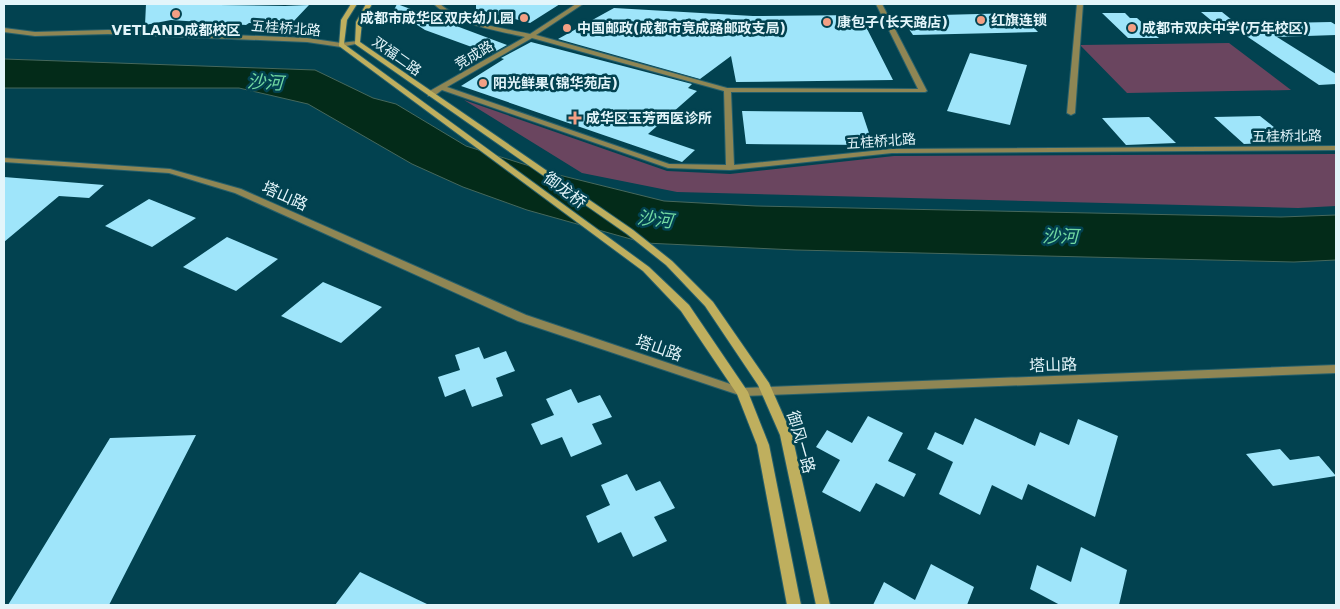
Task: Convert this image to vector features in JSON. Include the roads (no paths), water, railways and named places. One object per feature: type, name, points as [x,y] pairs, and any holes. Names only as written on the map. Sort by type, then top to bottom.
[{"type":"main road","points":[[341,45],[344,20],[354,4]]},
{"type":"main road","name":"双福二路","points":[[369,4],[362,12],[357,27],[357,43],[458,112]]},
{"type":"main road","name":"双福二路","points":[[341,45],[421,102]]},
{"type":"main road","name":"御龙桥","points":[[421,102],[646,269],[685,308],[742,392]]},
{"type":"main road","name":"御龙桥","points":[[458,112],[650,248],[669,263],[709,304]]},
{"type":"main road","name":"御风一路","points":[[709,304],[767,392],[786,435],[824,605]]},
{"type":"main road","points":[[742,392],[763,445],[794,605]]},
{"type":"street","points":[[437,4],[444,10],[478,24],[531,36],[727,90],[923,91],[879,4]]},
{"type":"street","name":"竞成路","points":[[431,94],[531,36],[580,4]]},
{"type":"street","points":[[1071,113],[1080,4]]},
{"type":"street","name":"五桂桥北路","points":[[4,30],[35,34],[108,32],[287,39],[341,45],[357,43]]},
{"type":"street","name":"五桂桥北路","points":[[442,88],[668,166],[730,168],[892,151],[1336,148]]},
{"type":"street","points":[[727,90],[730,168]]},
{"type":"street","name":"塔山路","points":[[4,160],[170,171],[238,191],[522,318],[742,392],[1336,369]]},
{"type":"water","name":"沙河","points":[[4,59],[315,70],[373,98],[396,104],[466,146],[555,174],[664,201],[756,206],[1281,217],[1336,215],[1336,260],[1294,262],[796,250],[645,243],[527,210],[463,187],[412,164],[308,104],[239,88],[4,88]]},
{"type":"place","name":"VETLAND成都校区","points":[[176,14]]},
{"type":"place","name":"成都市成华区双庆幼儿园","points":[[524,18]]},
{"type":"place","name":"红旗连锁","points":[[981,20]]},
{"type":"place","name":"康包子(长天路店)","points":[[827,22]]},
{"type":"place","name":"中国邮政(成都市竞成路邮政支局)","points":[[567,28]]},
{"type":"place","name":"成都市双庆中学(万年校区)","points":[[1132,28]]},
{"type":"place","name":"阳光鲜果(锦华苑店)","points":[[483,83]]},
{"type":"place","name":"成华区玉芳西医诊所","points":[[575,118]]}]
